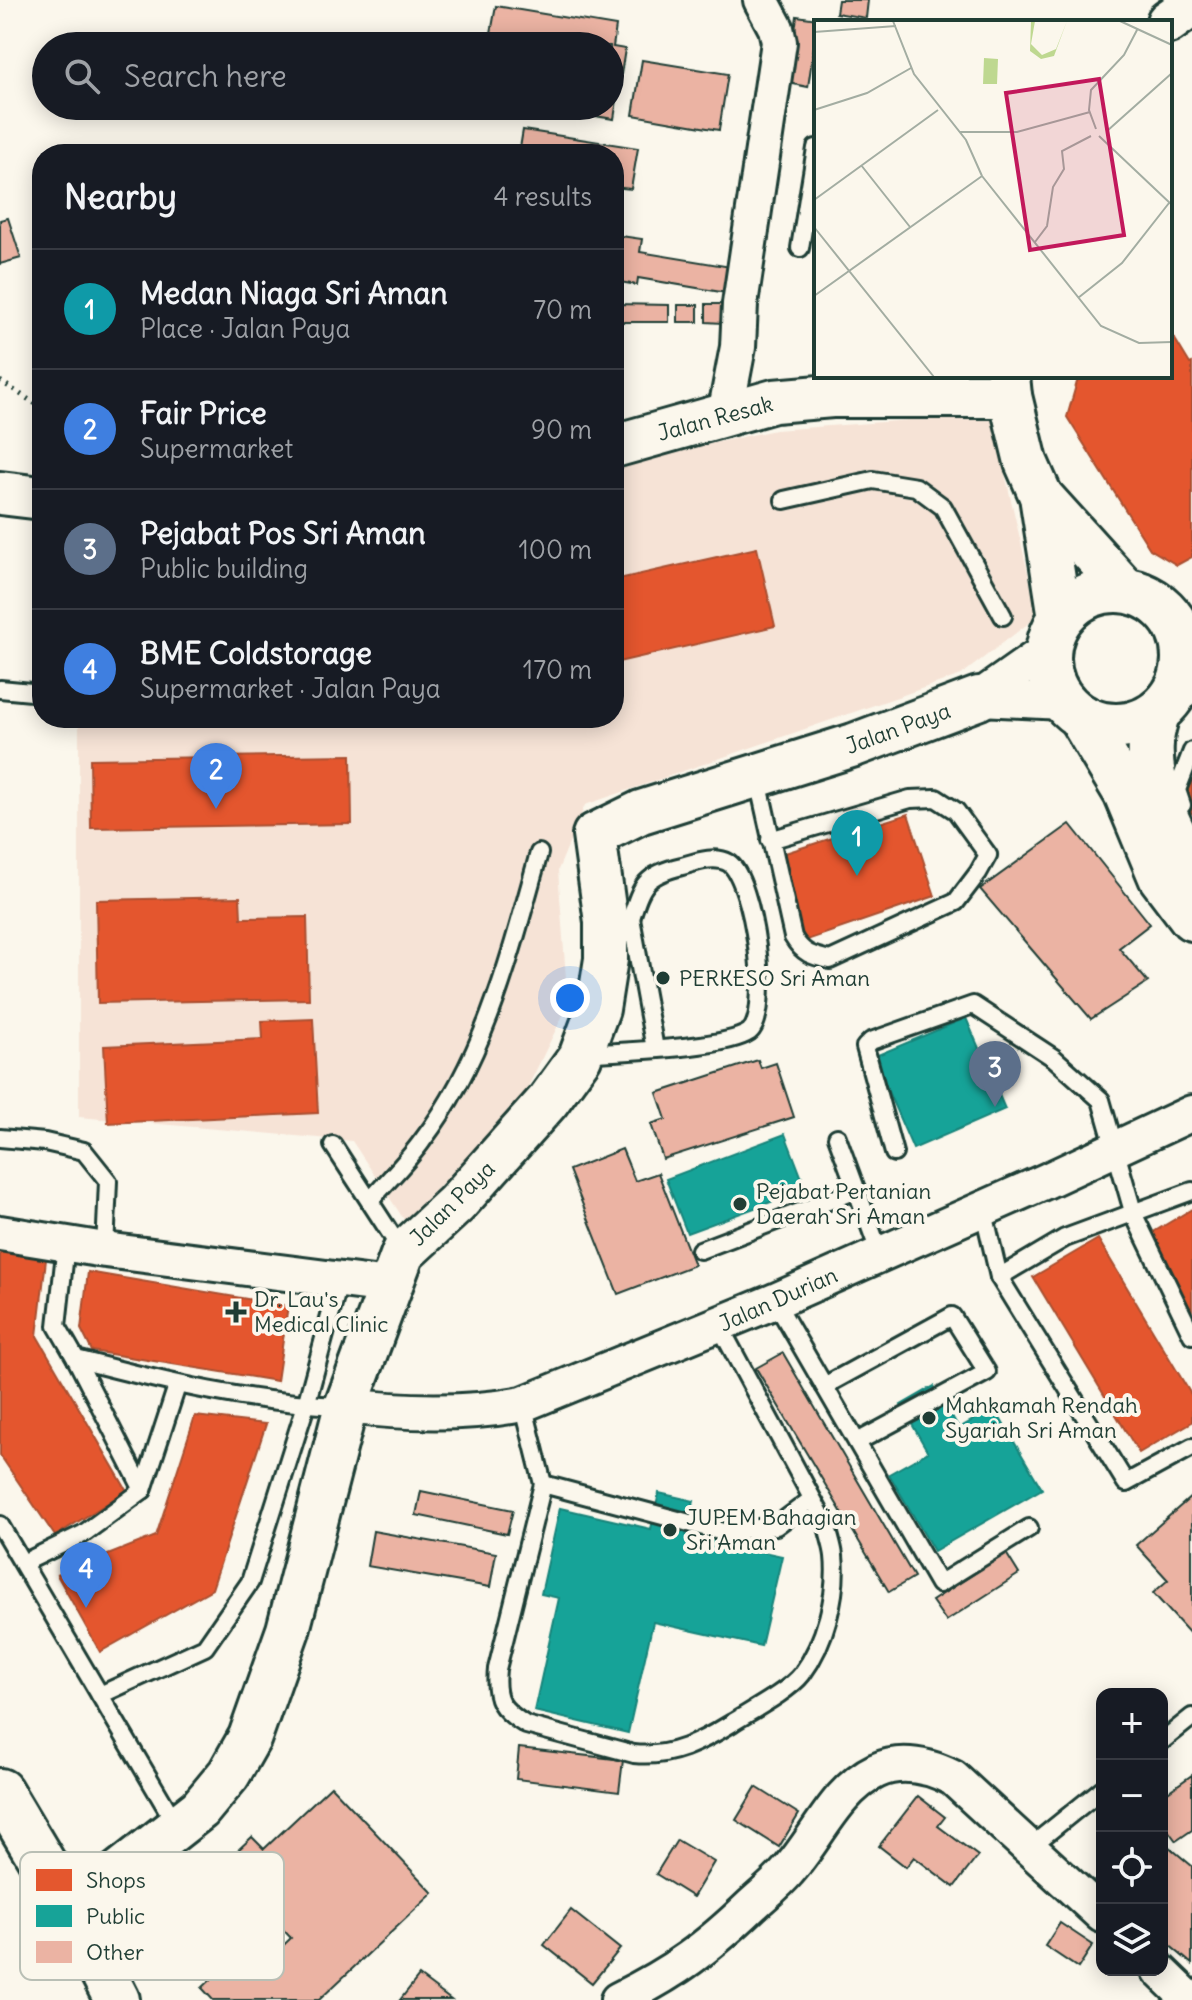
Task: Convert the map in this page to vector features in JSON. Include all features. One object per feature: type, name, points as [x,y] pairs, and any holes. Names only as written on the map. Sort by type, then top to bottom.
[{"type":"main road","points":[[1192,591],[1136,593],[1107,590],[1089,595],[1073,604],[1053,634],[1047,669],[1053,686],[1072,709],[1126,793],[1161,877],[1192,918]]},
{"type":"main road","points":[[1072,709],[1098,724],[1119,726],[1139,722],[1157,713],[1171,698],[1181,680],[1188,656],[1175,622],[1162,607],[1136,593]]},
{"type":"main road","points":[[1157,713],[1151,742],[1153,776],[1172,829],[1191,846]]},
{"type":"main road","points":[[0,1791],[36,1852]]},
{"type":"main road","points":[[107,1980],[117,2000]]},
{"type":"street","points":[[725,415],[738,347],[740,304],[779,42],[776,28],[761,0]]},
{"type":"street","points":[[1171,20],[1192,5]]},
{"type":"street","points":[[979,698],[1053,634],[1041,496],[1026,462],[1009,386]]},
{"type":"street","name":"Jalan Resak","points":[[624,443],[774,401],[1009,386]]},
{"type":"street","points":[[0,493],[32,497]]},
{"type":"street","points":[[1041,496],[1136,593]]},
{"type":"street","points":[[979,698],[1072,709]]},
{"type":"street","name":"Jalan Paya","points":[[144,1852],[200,1809],[229,1774],[250,1737],[288,1630],[326,1405],[396,1269],[548,1101],[581,1054],[598,1009],[606,959],[619,920],[594,835],[641,812],[854,745],[979,698]]},
{"type":"street","name":"Jalan Durian","points":[[326,1405],[398,1412],[482,1412],[523,1404],[775,1301],[1192,1113]]},
{"type":"street","points":[[0,1233],[105,1250],[340,1279],[396,1269]]},
{"type":"street","points":[[618,2000],[664,1978],[707,1947],[788,1871],[836,1806],[859,1781],[894,1765],[913,1765],[953,1778],[1096,1909]]},
{"type":"street","points":[[1165,1976],[1190,2000]]},
{"type":"lane","points":[[800,248],[814,160]]},
{"type":"lane","points":[[784,500],[873,480],[916,487],[943,507],[1003,616]]},
{"type":"lane","points":[[0,689],[32,692]]},
{"type":"lane","points":[[1191,846],[1177,790],[1192,751]]},
{"type":"lane","points":[[757,776],[770,840],[793,937],[801,951],[830,960],[956,902],[988,855],[956,811],[936,798],[910,799],[770,840]]},
{"type":"lane","points":[[370,1201],[423,1141],[473,1057],[501,988],[539,853]]},
{"type":"lane","points":[[581,1054],[655,1049],[710,1043],[750,1031],[758,1020],[758,947],[742,878],[732,865],[721,859],[705,860],[652,876],[619,920],[655,1049]]},
{"type":"lane","points":[[894,1153],[865,1047],[871,1041],[973,1005],[1054,1058],[1101,1100],[1134,1215],[1192,1335]]},
{"type":"lane","points":[[837,1137],[880,1254]]},
{"type":"lane","points":[[0,1138],[45,1142],[84,1151],[108,1181],[105,1250]]},
{"type":"lane","points":[[333,1145],[370,1201],[396,1269]]},
{"type":"lane","points":[[700,1250],[857,1190]]},
{"type":"lane","points":[[999,1277],[1065,1238],[1192,1191]]},
{"type":"lane","points":[[983,1208],[999,1277],[1126,1483],[1192,1447]]},
{"type":"lane","points":[[66,1244],[57,1326],[143,1490]]},
{"type":"lane","points":[[100,1695],[205,1647],[250,1582],[326,1405],[340,1279]]},
{"type":"lane","points":[[775,1301],[939,1584],[1029,1528]]},
{"type":"lane","points":[[824,1386],[952,1316],[987,1372],[857,1442]]},
{"type":"lane","points":[[523,1404],[543,1484],[497,1669],[495,1691],[501,1704],[511,1716],[526,1725],[649,1755],[671,1752],[704,1740],[766,1702],[802,1675],[821,1638],[831,1605],[834,1577],[834,1555],[827,1526],[719,1325]]},
{"type":"lane","points":[[76,1359],[177,1386],[326,1405]]},
{"type":"lane","points":[[23,1563],[83,1534],[143,1490],[177,1386]]},
{"type":"lane","points":[[543,1484],[723,1532],[776,1526],[812,1499]]},
{"type":"lane","points":[[0,1525],[177,1826]]},
{"type":"lane","points":[[1168,1736],[1192,1717]]},
{"type":"lane","points":[[1030,1847],[1096,1794]]},
{"type":"path","points":[[0,381],[32,402]]},
{"type":"shaded area","points":[[991,414],[1038,616],[961,675],[585,805],[558,870],[568,1005],[519,1105],[405,1221],[352,1141],[79,1117],[79,728],[624,728],[624,462],[775,430]]},
{"type":"building: Shops","points":[[1172,334],[1192,363],[1192,557],[1177,565],[1150,549],[1067,417],[1077,382],[1084,378],[1172,378]]},
{"type":"building: Shops","points":[[757,548],[775,626],[624,661],[624,578]]},
{"type":"building: Shops","points":[[351,755],[352,824],[91,828],[90,759]]},
{"type":"building: Shops","points":[[1192,768],[1192,814],[1182,790]]},
{"type":"building: Shops","points":[[908,814],[935,896],[804,941],[779,855]]},
{"type":"building: Shops","points":[[240,897],[241,918],[307,917],[309,999],[98,1003],[96,900]]},
{"type":"building: Shops","points":[[313,1019],[318,1113],[108,1123],[104,1046],[263,1039],[262,1021]]},
{"type":"building: Shops","points":[[1192,1209],[1192,1312],[1150,1234]]},
{"type":"building: Shops","points":[[1098,1239],[1192,1396],[1192,1422],[1139,1453],[1033,1277]]},
{"type":"building: Shops","points":[[0,1244],[47,1251],[37,1336],[127,1491],[55,1536],[0,1455]]},
{"type":"building: Shops","points":[[88,1272],[288,1306],[277,1381],[92,1351],[81,1329]]},
{"type":"building: Shops","points":[[195,1416],[266,1424],[212,1589],[100,1652],[57,1575],[156,1536]]},
{"type":"building: Public","points":[[966,1018],[1005,1109],[913,1149],[873,1057]]},
{"type":"building: Public","points":[[785,1134],[806,1189],[687,1233],[666,1179]]},
{"type":"building: Public","points":[[934,1386],[959,1428],[994,1408],[1042,1489],[934,1551],[889,1474],[928,1452],[901,1405]]},
{"type":"building: Public","points":[[659,1493],[694,1501],[686,1535],[782,1556],[761,1646],[653,1622],[628,1733],[534,1711],[559,1598],[541,1594],[560,1508],[651,1529]]},
{"type":"building: Other","points":[[838,0],[868,0],[866,18],[836,13]]},
{"type":"building: Other","points":[[496,6],[616,26],[615,32],[491,32]]},
{"type":"building: Other","points":[[797,16],[818,19],[814,20],[808,87],[788,83]]},
{"type":"building: Other","points":[[642,60],[728,74],[719,130],[633,115]]},
{"type":"building: Other","points":[[523,130],[612,144],[521,144]]},
{"type":"building: Other","points":[[624,146],[638,148],[631,189],[624,188]]},
{"type":"building: Other","points":[[8,218],[21,258],[0,264],[0,220]]},
{"type":"building: Other","points":[[624,236],[642,239],[640,252],[731,267],[727,293],[638,278],[637,285],[624,283]]},
{"type":"building: Other","points":[[624,304],[669,305],[669,322],[624,322]]},
{"type":"building: Other","points":[[706,304],[721,304],[722,323],[706,322]]},
{"type":"building: Other","points":[[678,305],[698,305],[698,322],[678,322]]},
{"type":"building: Other","points":[[1070,824],[1150,924],[1119,948],[1148,982],[1091,1019],[980,889]]},
{"type":"building: Other","points":[[758,1060],[761,1068],[776,1063],[794,1117],[663,1159],[651,1124],[666,1119],[657,1093]]},
{"type":"building: Other","points":[[622,1149],[635,1181],[658,1173],[694,1265],[618,1294],[569,1170]]},
{"type":"building: Other","points":[[783,1353],[914,1577],[889,1592],[756,1368]]},
{"type":"building: Other","points":[[421,1491],[513,1510],[507,1534],[416,1515]]},
{"type":"building: Other","points":[[1192,1496],[1192,1636],[1153,1593],[1168,1580],[1136,1545]]},
{"type":"building: Other","points":[[373,1531],[496,1553],[490,1587],[367,1566]]},
{"type":"building: Other","points":[[1006,1553],[1019,1574],[946,1621],[932,1601]]},
{"type":"building: Other","points":[[519,1748],[623,1760],[619,1792],[516,1779]]},
{"type":"building: Other","points":[[1192,1775],[1192,1830],[1176,1841],[1168,1830],[1168,1792]]},
{"type":"building: Other","points":[[331,1786],[433,1893],[319,2000],[213,2000],[202,1988],[210,1980],[284,1980],[284,1945],[291,1938],[284,1931],[284,1852],[236,1852],[252,1837],[264,1849]]},
{"type":"building: Other","points":[[756,1787],[799,1814],[779,1847],[736,1820]]},
{"type":"building: Other","points":[[918,1796],[945,1817],[938,1826],[978,1856],[954,1887],[914,1857],[906,1867],[879,1846]]},
{"type":"building: Other","points":[[677,1840],[714,1862],[693,1897],[656,1874]]},
{"type":"building: Other","points":[[1168,1846],[1192,1866],[1192,1964],[1168,1944]]},
{"type":"building: Other","points":[[571,1910],[620,1949],[592,1983],[544,1945]]},
{"type":"building: Other","points":[[1060,1923],[1093,1945],[1078,1968],[1045,1946]]},
{"type":"building: Other","points":[[419,1976],[451,2000],[400,2000]]},
{"type":"place","name":"Fair Price","points":[[216,809]]},
{"type":"place","name":"Medan Niaga Sri Aman","points":[[857,876]]},
{"type":"place","name":"PERKESO Sri Aman","points":[[663,978]]},
{"type":"place","name":"Pejabat Pos Sri Aman","points":[[995,1107]]},
{"type":"place","name":"Pejabat Pertanian Daerah Sri Aman","points":[[740,1204]]},
{"type":"place","name":"Dr. Lau's Medical Clinic","points":[[236,1312]]},
{"type":"place","name":"Mahkamah Rendah Syariah Sri Aman","points":[[929,1418]]},
{"type":"place","name":"JUPEM Bahagian Sri Aman","points":[[670,1530]]},
{"type":"place","name":"BME Coldstorage","points":[[86,1608]]}]
